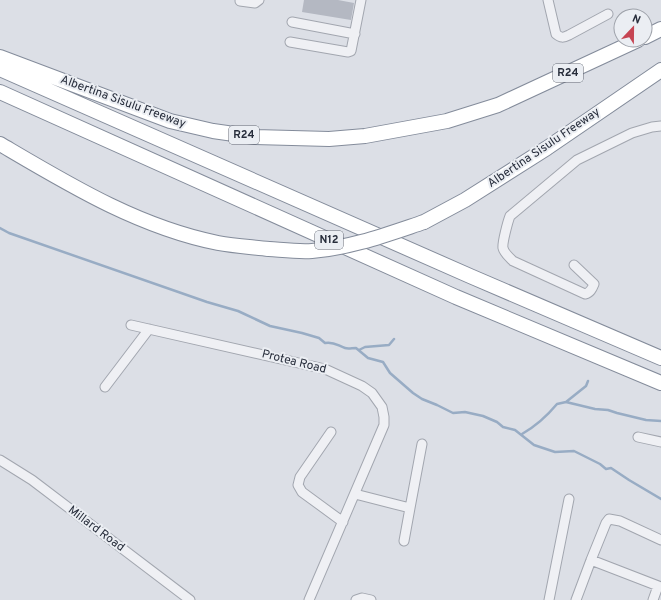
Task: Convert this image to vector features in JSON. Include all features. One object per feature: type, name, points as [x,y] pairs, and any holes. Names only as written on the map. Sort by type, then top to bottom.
[{"type":"highway","name":"Albertina Sisulu Freeway","points":[[0,57],[170,121],[213,131],[255,137],[329,139],[365,136],[447,121],[498,105],[621,48]]},
{"type":"highway","name":"N12","points":[[0,69],[470,276],[661,358]]},
{"type":"highway","name":"Albertina Sisulu Freeway","points":[[0,144],[51,174],[121,211],[169,229],[217,243],[269,249],[313,251],[376,238],[424,222],[465,200],[547,148],[661,70]]},
{"type":"highway","name":"N12","points":[[0,92],[456,297],[661,382]]},
{"type":"street","points":[[240,1],[255,3],[259,0]]},
{"type":"street","points":[[290,42],[348,52],[351,51],[361,0]]},
{"type":"street","points":[[548,0],[556,34],[563,38],[608,14]]},
{"type":"street","points":[[292,22],[355,34]]},
{"type":"street","points":[[574,265],[594,284],[588,294],[585,294],[513,261],[503,248],[510,216],[577,160],[632,133],[661,126]]},
{"type":"street","name":"Protea Road","points":[[131,325],[325,369],[362,386],[372,393],[382,407],[384,426],[310,600]]},
{"type":"street","points":[[105,387],[149,329]]},
{"type":"street","points":[[331,432],[300,477],[298,485],[302,492],[343,522]]},
{"type":"street","points":[[638,437],[661,442]]},
{"type":"street","points":[[404,541],[422,444]]},
{"type":"street","name":"Millard Road","points":[[0,460],[32,480],[190,600]]},
{"type":"street","points":[[355,494],[410,508]]},
{"type":"street","points":[[549,600],[569,499]]},
{"type":"street","points":[[576,600],[606,523],[609,519],[620,521],[661,540]]},
{"type":"street","points":[[591,560],[660,586],[653,600]]},
{"type":"street","points":[[356,600],[362,598],[371,600]]},
{"type":"building","points":[[304,0],[338,0],[354,3],[351,20],[302,12]]},
{"type":"waterway","points":[[0,228],[9,233],[207,302],[238,311],[270,326],[319,338],[325,343],[333,343],[346,348],[356,348],[368,358],[383,362],[390,373],[422,399],[453,413],[465,412],[483,416],[497,422],[503,427],[515,430],[534,445],[555,452],[574,451],[600,464],[606,469],[611,468],[661,499]]},
{"type":"waterway","points":[[359,350],[365,347],[389,345],[394,339]]},
{"type":"waterway","points":[[566,402],[586,386],[588,381]]},
{"type":"waterway","points":[[522,434],[532,428],[557,404],[566,402],[595,409],[608,410],[646,420],[661,421]]}]
